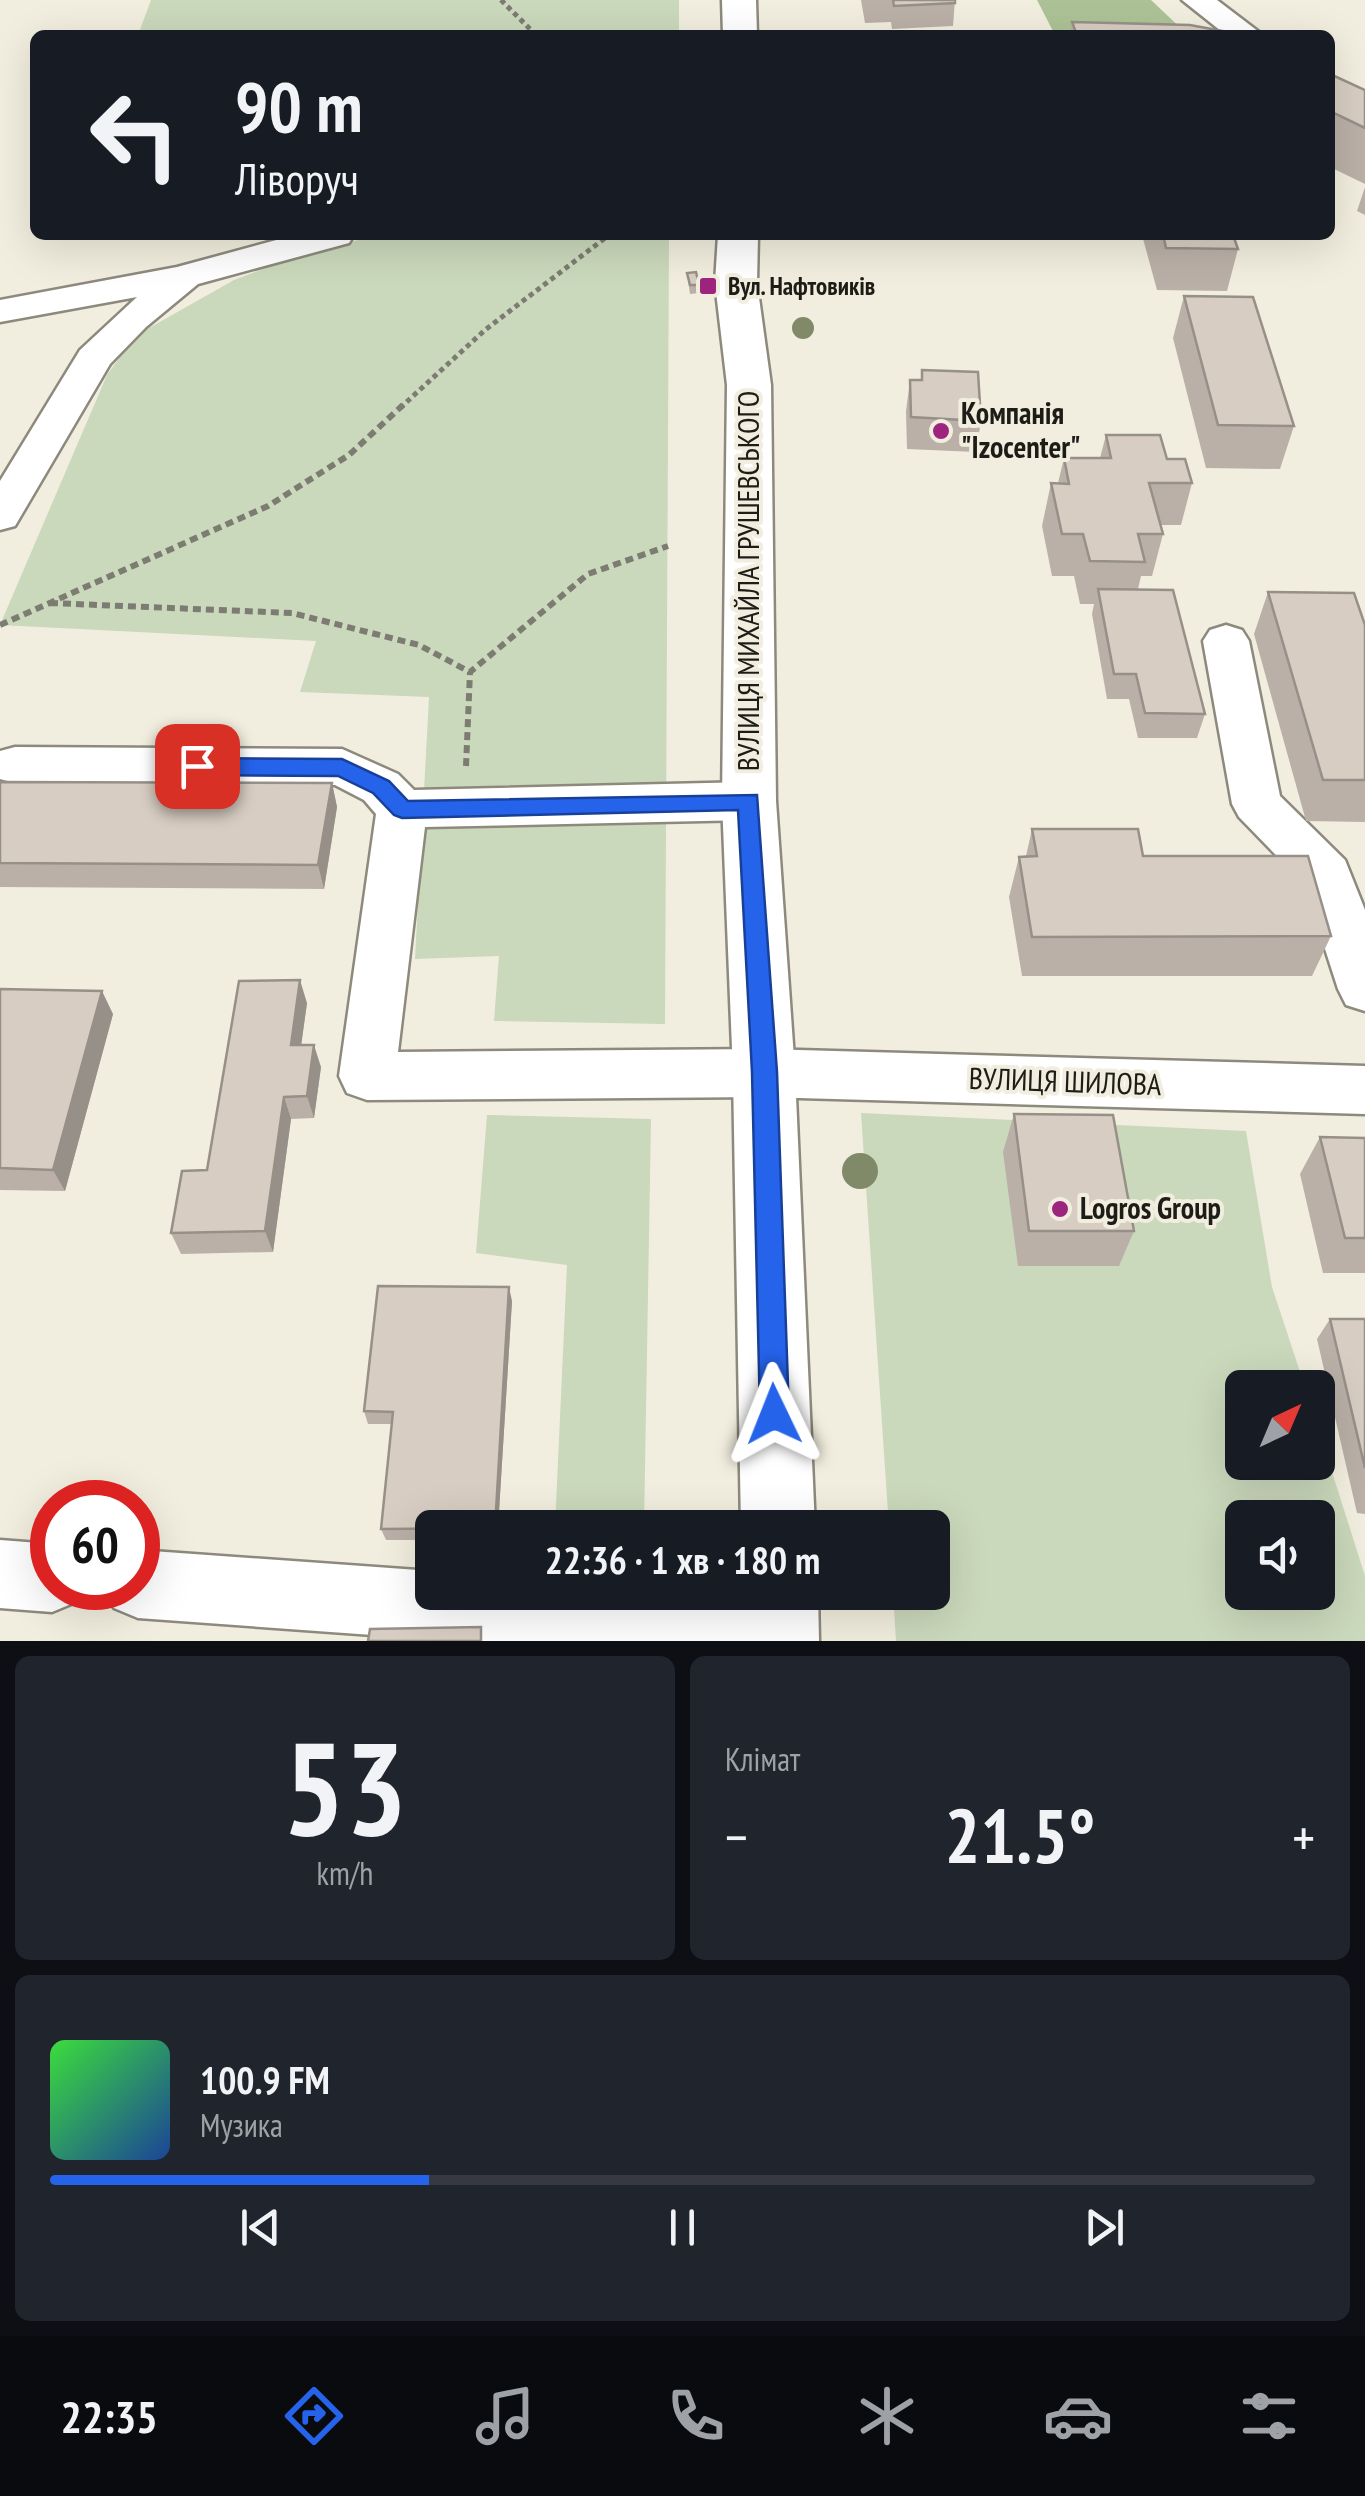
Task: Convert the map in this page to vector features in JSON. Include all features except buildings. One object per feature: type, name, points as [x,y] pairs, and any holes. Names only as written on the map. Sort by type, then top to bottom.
[{"type":"main road","points":[[738,0],[740,30]]},
{"type":"main road","name":"ВУЛИЦЯ МИХАЙЛА ГРУШЕВСЬКОГО","points":[[738,240],[736,283],[749,385],[749,801],[764,1072],[777,1510]]},
{"type":"street","points":[[1197,0],[1238,30]]},
{"type":"street","points":[[0,311],[185,276],[318,240]]},
{"type":"street","points":[[0,516],[94,358],[185,276]]},
{"type":"street","points":[[1226,641],[1258,804],[1326,874],[1365,988]]},
{"type":"street","points":[[16,765],[342,768],[381,787],[402,809],[749,801]]},
{"type":"street","name":"ВУЛИЦЯ ШИЛОВА","points":[[402,809],[368,1076],[764,1072],[1365,1090]]},
{"type":"street","points":[[0,1574],[30,1576]]},
{"type":"street","points":[[160,1585],[781,1621]]},
{"type":"path","points":[[500,0],[531,30]]},
{"type":"path","points":[[0,625],[268,506],[349,455],[484,330],[602,240]]},
{"type":"path","points":[[465,807],[470,672],[588,574],[668,546]]},
{"type":"path","points":[[48,602],[292,614],[419,645],[470,672]]},
{"type":"green space","points":[[151,0],[679,0],[679,30],[140,30]]},
{"type":"green space","points":[[1037,0],[1151,0],[1183,30],[1052,30]]},
{"type":"green space","points":[[358,240],[669,240],[665,1024],[494,1021],[499,956],[415,959],[429,697],[300,692],[316,641],[0,625],[107,375],[135,336],[234,280]]},
{"type":"green space","points":[[861,1113],[1246,1131],[1272,1287],[1299,1370],[1225,1370],[1225,1480],[1335,1480],[1365,1576],[1365,1641],[896,1641],[894,1610],[950,1610],[950,1510],[888,1510]]},
{"type":"green space","points":[[487,1115],[651,1119],[644,1510],[556,1510],[567,1265],[476,1253]]},
{"type":"place","name":"Вул. Нафтовиків","points":[[708,286]]},
{"type":"place","name":"Компанія \"Izocenter\"","points":[[941,431]]},
{"type":"place","name":"Logros Group","points":[[1060,1209]]},
{"type":"route","points":[[197,766],[342,768],[381,787],[402,809],[749,801],[764,1072],[774,1414]]}]
